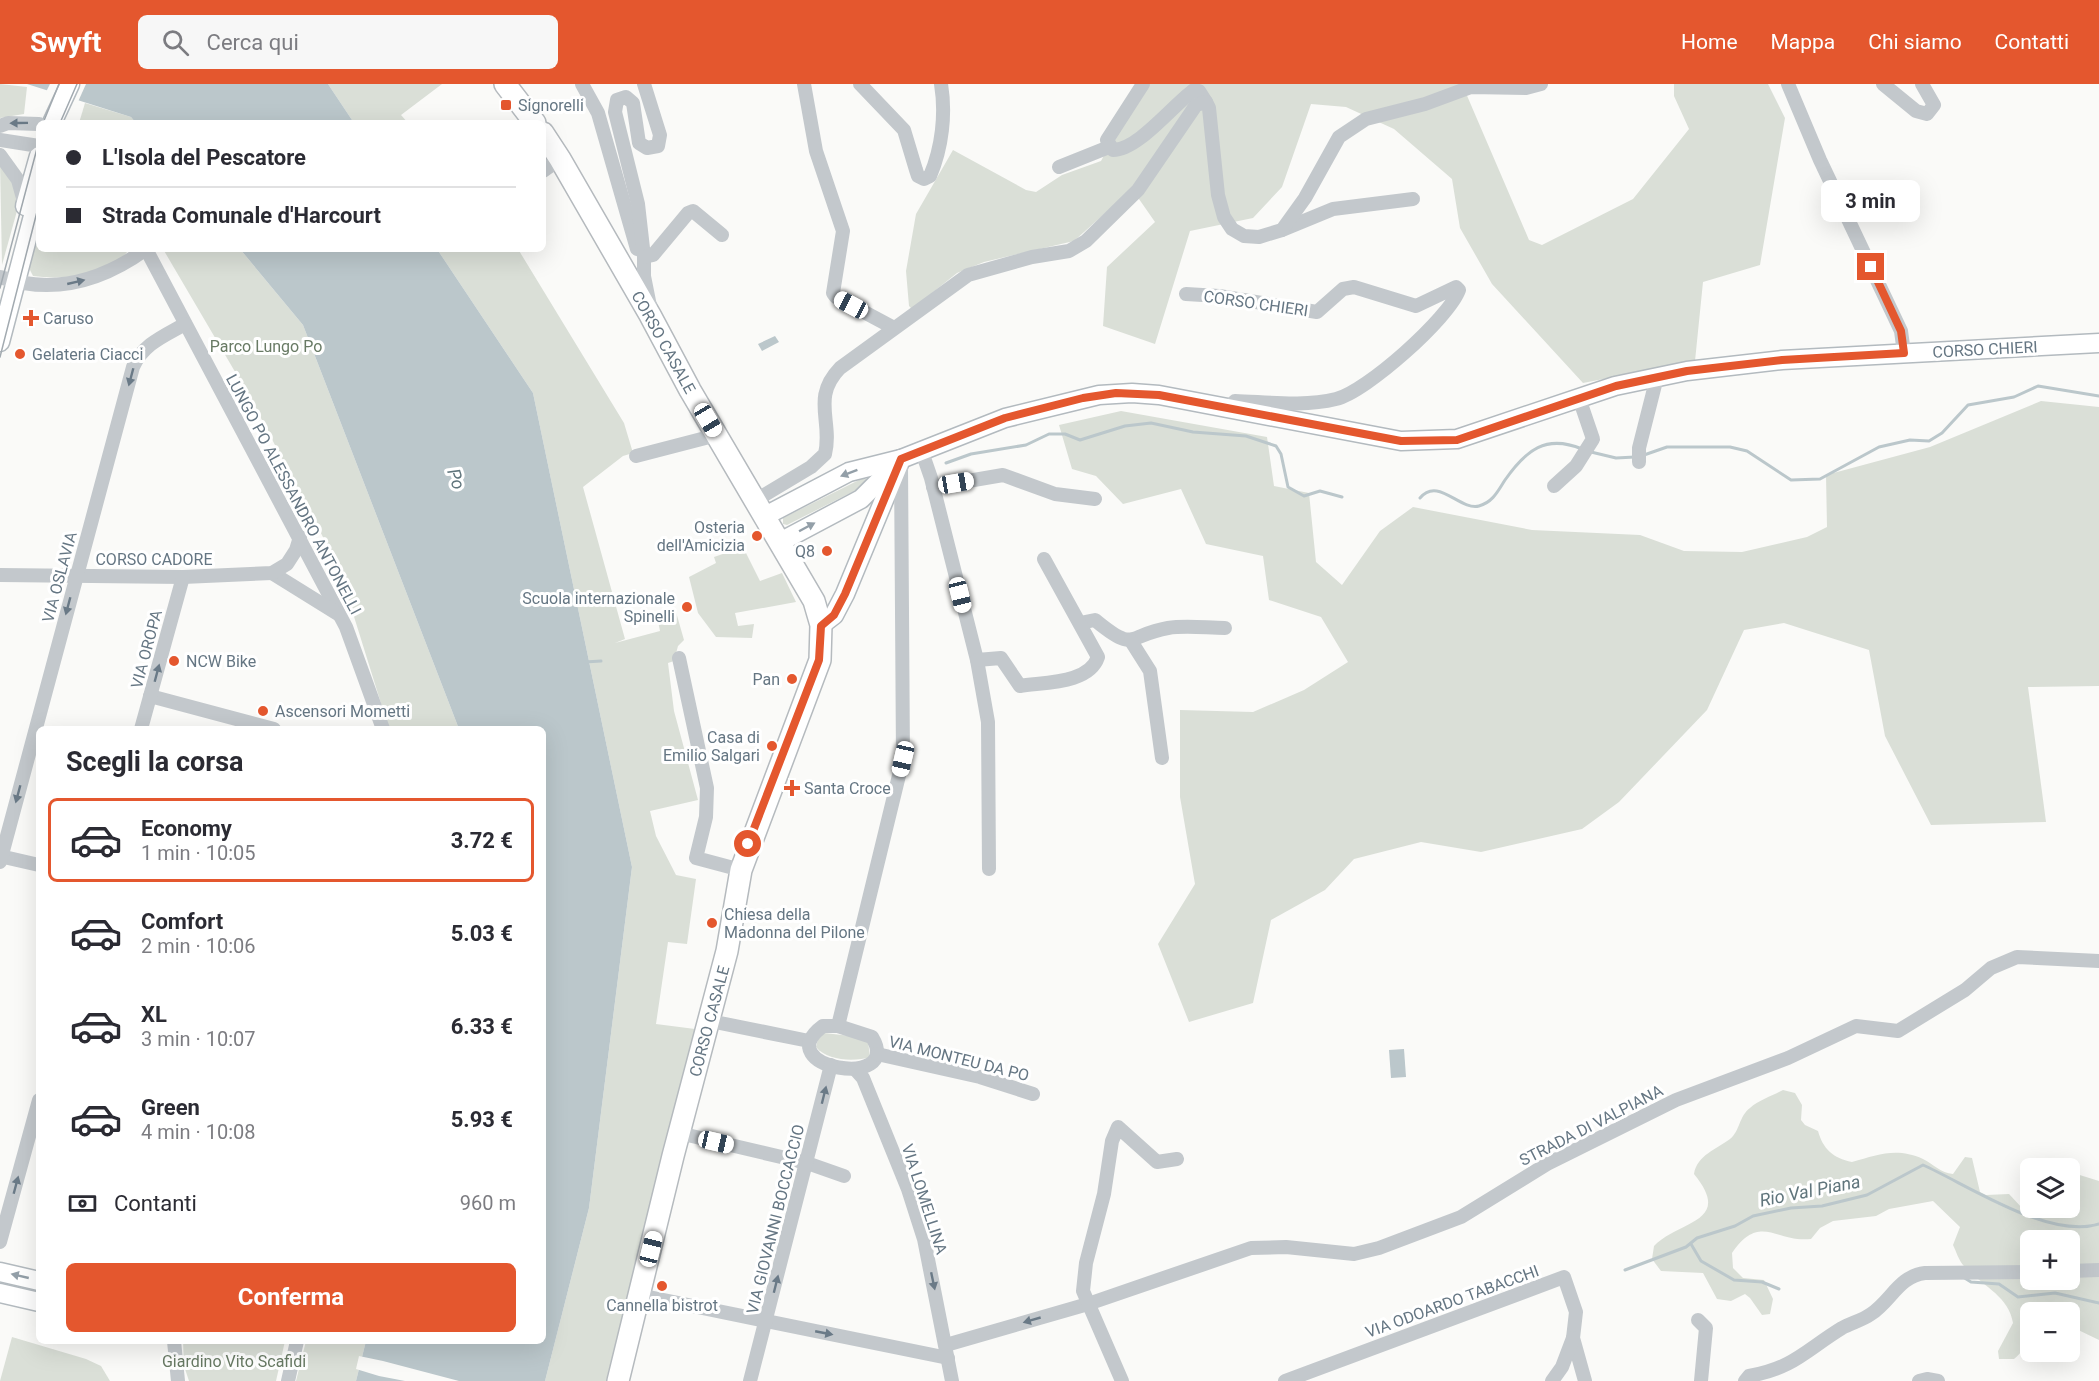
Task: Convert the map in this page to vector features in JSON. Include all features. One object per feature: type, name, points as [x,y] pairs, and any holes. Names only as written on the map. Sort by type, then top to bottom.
[{"type":"main road","points":[[55,115],[70,84]]},
{"type":"main road","points":[[505,84],[534,120]]},
{"type":"main road","name":"CORSO CASALE","points":[[546,138],[814,601],[821,626],[819,660],[741,870],[728,951],[679,1133],[618,1381]]},
{"type":"main road","points":[[0,303],[34,203],[36,184]]},
{"type":"main road","points":[[0,342],[7,279]]},
{"type":"main road","name":"CORSO CHIERI","points":[[901,459],[921,449],[1005,418],[1099,395],[1132,393],[1159,395],[1227,410],[1401,441],[1430,442],[1457,440],[1616,386],[1657,377],[1782,360],[2099,343]]},
{"type":"main road","points":[[761,508],[849,472],[901,459]]},
{"type":"main road","points":[[780,542],[861,500],[901,459]]},
{"type":"main road","points":[[821,626],[834,615],[845,594],[901,459]]},
{"type":"main road","points":[[852,504],[880,505]]},
{"type":"main road","points":[[0,1272],[36,1280]]},
{"type":"main road","points":[[0,1293],[36,1301]]},
{"type":"street","points":[[582,84],[598,113],[638,255],[644,260]]},
{"type":"street","points":[[644,84],[660,135],[658,146],[647,148],[639,143],[633,103],[626,97],[617,100],[615,112],[638,204],[650,315]]},
{"type":"street","points":[[804,84],[818,160],[843,231],[833,293],[836,297],[894,328]]},
{"type":"street","points":[[860,84],[904,130],[918,176],[924,179],[930,176],[939,154],[944,102],[941,84]]},
{"type":"street","points":[[1108,147],[1107,140],[1113,128],[1143,84]]},
{"type":"street","points":[[1282,230],[1305,198],[1339,137],[1366,119],[1425,104],[1471,87],[1526,88],[1541,84]]},
{"type":"street","points":[[1788,84],[1825,171],[1901,331],[1904,353]]},
{"type":"street","points":[[1883,84],[1916,111],[1927,114],[1934,105],[1922,84]]},
{"type":"street","points":[[1059,167],[1108,147],[1124,150],[1194,90],[1199,91],[1209,108],[1218,195],[1224,217],[1232,229],[1244,236],[1258,237],[1282,230],[1333,209],[1413,199]]},
{"type":"street","points":[[761,508],[820,461],[826,448],[823,409],[829,383],[840,368],[978,270],[1069,251],[1086,241],[1138,190],[1196,105],[1206,102]]},
{"type":"street","points":[[0,126],[8,123],[36,124]]},
{"type":"street","points":[[0,140],[36,146]]},
{"type":"street","points":[[0,155],[34,203]]},
{"type":"street","points":[[546,169],[560,159]]},
{"type":"street","points":[[644,260],[653,255],[688,213],[693,211],[722,236]]},
{"type":"street","name":"LUNGO PO ALESSANDRO ANTONELLI","points":[[7,279],[48,286],[77,283],[126,264],[142,252]]},
{"type":"street","name":"LUNGO PO ALESSANDRO ANTONELLI","points":[[148,252],[353,640],[382,726]]},
{"type":"street","name":"CORSO CHIERI","points":[[1186,294],[1219,296],[1317,312],[1343,289],[1354,286],[1416,306],[1456,287],[1459,290],[1456,298],[1438,320],[1408,350],[1365,383],[1338,399],[1312,402],[1235,401],[1227,410]]},
{"type":"street","name":"VIA OSLAVIA","points":[[0,858],[76,576],[140,353],[153,341],[185,324]]},
{"type":"street","points":[[1639,462],[1639,448],[1657,377]]},
{"type":"street","points":[[1554,486],[1588,449],[1593,439],[1579,398]]},
{"type":"street","points":[[636,456],[717,435]]},
{"type":"street","points":[[921,449],[933,487],[976,660],[988,722],[988,869]]},
{"type":"street","points":[[838,1026],[903,759],[901,459]]},
{"type":"street","points":[[933,487],[1003,475],[1055,494],[1095,499]]},
{"type":"street","points":[[880,505],[903,518]]},
{"type":"street","points":[[300,537],[296,550],[286,564],[272,573],[340,615]]},
{"type":"street","points":[[976,660],[1001,658],[1020,686],[1082,676],[1095,667],[1098,657],[1044,559]]},
{"type":"street","points":[[286,564],[316,573],[310,580],[291,584]]},
{"type":"street","name":"CORSO CADORE","points":[[0,575],[183,577],[272,573]]},
{"type":"street","name":"VIA OROPA","points":[[142,726],[183,577]]},
{"type":"street","points":[[1080,623],[1095,620],[1113,635],[1131,641],[1167,628],[1225,628]]},
{"type":"street","points":[[1131,641],[1150,671],[1162,758]]},
{"type":"street","points":[[680,658],[707,788],[706,817],[696,858],[741,870]]},
{"type":"street","points":[[150,696],[263,726]]},
{"type":"street","points":[[0,858],[36,864]]},
{"type":"street","name":"STRADA DI VALPIANA","points":[[947,1351],[1251,1248],[1286,1247],[1354,1254],[1379,1248],[1461,1217],[1547,1164],[1676,1100],[1788,1058],[1856,1026],[1898,1031],[1965,990],[1991,968],[2017,957],[2099,961]]},
{"type":"street","points":[[710,1021],[809,1041]]},
{"type":"street","points":[[823,1026],[838,1026],[872,1037],[877,1045],[877,1054],[873,1063],[862,1070],[831,1065],[816,1059],[809,1051],[809,1041],[813,1033],[823,1026]]},
{"type":"street","name":"VIA MONTEU DA PO","points":[[877,1054],[980,1077],[1033,1094]]},
{"type":"street","name":"VIA GIOVANNI BOCCACCIO","points":[[750,1381],[831,1065]]},
{"type":"street","name":"VIA LOMELLINA","points":[[855,1069],[863,1078],[918,1219],[952,1381]]},
{"type":"street","points":[[0,1242],[36,1111]]},
{"type":"street","points":[[1122,1381],[1083,1291],[1086,1263],[1104,1194],[1112,1141],[1118,1127],[1157,1162],[1177,1159]]},
{"type":"street","points":[[679,1133],[807,1162],[844,1176]]},
{"type":"street","points":[[2080,1271],[2099,1270]]},
{"type":"street","points":[[1745,1381],[1749,1376],[1767,1373],[1793,1363],[1844,1327],[1872,1314],[1910,1276],[1925,1273],[2020,1272]]},
{"type":"street","name":"VIA ODOARDO TABACCHI","points":[[1285,1381],[1564,1277],[1576,1312],[1573,1338],[1585,1381]]},
{"type":"street","points":[[639,1295],[766,1322],[947,1351]]},
{"type":"street","points":[[1698,1320],[1706,1328],[1701,1381]]},
{"type":"street","points":[[1552,1381],[1562,1367],[1573,1338]]},
{"type":"street","points":[[174,1344],[178,1381]]},
{"type":"street","points":[[288,1381],[296,1344]]},
{"type":"street","points":[[1919,1381],[1927,1379],[1938,1381]]},
{"type":"green space","points":[[0,84],[27,87],[24,114],[0,118]]},
{"type":"green space","points":[[328,84],[442,84],[401,115],[405,120],[352,120]]},
{"type":"green space","points":[[1150,84],[1462,84],[1529,240],[1542,245],[1633,199],[1689,129],[1674,96],[1674,84],[1768,84],[1785,118],[1760,265],[1703,282],[1695,361],[1583,383],[1492,284],[1460,228],[1452,179],[1394,129],[1346,107],[1311,104],[1282,187],[1253,218],[1190,231],[1155,344],[1103,326],[1107,267],[1155,222],[1132,189],[1074,241],[984,262],[957,273],[912,309],[909,306],[906,271],[916,214],[953,150],[1026,190],[1036,192],[1062,175],[1101,161],[1119,127]]},
{"type":"green space","points":[[85,103],[131,117],[134,120],[80,120]]},
{"type":"green space","points":[[0,162],[10,171],[20,200],[2,265]]},
{"type":"green space","points":[[36,244],[36,252],[126,252],[111,266],[72,277],[33,276],[29,268]]},
{"type":"green space","name":"Parco Lungo Po","points":[[165,252],[242,252],[303,325],[458,726],[388,726],[351,607],[324,539],[251,399]]},
{"type":"green space","points":[[439,252],[520,252],[624,423],[633,453],[623,456],[583,487],[625,639],[615,643],[660,631],[658,621],[676,612],[684,640],[678,646],[674,661],[668,663],[674,711],[698,800],[650,811],[656,836],[676,875],[696,879],[687,944],[668,942],[656,1024],[695,1029],[606,1381],[545,1381],[589,1208],[632,867],[533,393]]},
{"type":"green space","points":[[2041,401],[2099,407],[2099,686],[2028,687],[2046,822],[1931,825],[1885,736],[1869,650],[1784,623],[1744,630],[1707,710],[1619,802],[1582,829],[1481,852],[1421,842],[1354,859],[1325,890],[1271,920],[1253,1003],[1189,1022],[1158,944],[1195,884],[1180,797],[1180,710],[1253,712],[1304,690],[1348,662],[1321,617],[1269,600],[1263,556],[1206,544],[1181,489],[1123,504],[1096,476],[1072,469],[1059,425],[1121,411],[1267,437],[1274,486],[1309,493],[1316,562],[1342,585],[1380,531],[1413,507],[1532,530],[1640,535],[1684,551],[1742,552],[1807,537],[1827,527],[1826,475],[1930,447]]},
{"type":"green space","points":[[863,478],[866,479],[866,485],[787,525],[783,524],[783,518]]},
{"type":"green space","points":[[743,547],[760,581],[782,573],[796,602],[735,613],[738,626],[754,624],[752,638],[716,637],[698,613],[689,577],[716,563],[714,557]]},
{"type":"green space","points":[[824,1033],[860,1037],[868,1041],[870,1057],[849,1060],[834,1058],[821,1052],[816,1047],[818,1039]]},
{"type":"green space","points":[[1783,1090],[1795,1093],[1802,1105],[1801,1120],[1805,1125],[1818,1131],[1830,1152],[1852,1162],[1887,1153],[1904,1153],[1923,1159],[1953,1174],[1965,1157],[1972,1158],[1980,1192],[1986,1195],[2009,1194],[2020,1206],[2020,1218],[2080,1218],[2080,1175],[2099,1181],[2099,1340],[2080,1331],[2080,1302],[2020,1302],[2020,1354],[2014,1359],[1999,1359],[1998,1351],[2013,1323],[2010,1314],[2000,1298],[1962,1264],[1953,1245],[1960,1227],[1933,1201],[1889,1209],[1876,1216],[1833,1221],[1820,1228],[1811,1239],[1799,1239],[1769,1232],[1751,1234],[1732,1253],[1733,1268],[1743,1278],[1764,1280],[1773,1299],[1770,1314],[1762,1315],[1745,1294],[1731,1301],[1717,1299],[1703,1273],[1661,1271],[1652,1259],[1654,1246],[1665,1237],[1698,1219],[1706,1211],[1708,1202],[1705,1190],[1694,1174],[1696,1167],[1703,1157],[1733,1136],[1746,1111],[1761,1100]]},
{"type":"green space","points":[[12,1337],[86,1359],[101,1366],[110,1381],[0,1381]]},
{"type":"green space","name":"Giardino Vito Scafidi","points":[[183,1344],[284,1344],[276,1381],[189,1381],[184,1366]]},
{"type":"green space","points":[[305,1344],[365,1344],[356,1381],[296,1381]]},
{"type":"water","points":[[27,84],[328,84],[352,120],[134,120],[131,117]]},
{"type":"water","name":"Po","points":[[242,252],[439,252],[533,393],[632,867],[589,1208],[545,1381],[356,1381],[365,1344],[546,1344],[546,726],[458,726],[303,325]]},
{"type":"water","points":[[775,336],[779,342],[762,351],[758,344]]},
{"type":"water","points":[[1404,1049],[1406,1077],[1391,1078],[1389,1050]]},
{"type":"pier","points":[[50,84],[86,84],[77,104],[45,94]]},
{"type":"pier","points":[[359,1356],[459,1381],[405,1381],[379,1376],[356,1369]]},
{"type":"waterway","points":[[1644,455],[1667,447],[1730,447],[1747,451],[1791,480],[1820,479],[1879,447],[1910,440],[1929,441],[1942,433],[1968,405],[2014,397],[2038,386],[2099,396]]},
{"type":"waterway","points":[[946,463],[971,454],[1026,445],[1049,434],[1065,434],[1080,440],[1125,426],[1151,423],[1193,432],[1246,436],[1276,446],[1281,454],[1288,487],[1304,496],[1320,491],[1342,497]]},
{"type":"waterway","points":[[1420,498],[1427,492],[1442,492],[1464,504],[1479,506],[1492,499],[1521,460],[1538,448],[1558,443],[1582,449]]},
{"type":"waterway","points":[[1591,452],[1616,458],[1635,457]]},
{"type":"waterway","points":[[585,662],[601,661]]},
{"type":"waterway","name":"Rio Val Piana","points":[[1625,1270],[1686,1247],[1697,1238],[1735,1226],[1753,1216],[1791,1208],[1822,1206],[1867,1195],[1923,1165],[1985,1197],[2033,1218],[2079,1227],[2099,1224]]},
{"type":"waterway","points":[[1691,1244],[1701,1261],[1734,1280],[1762,1282],[1779,1289]]},
{"type":"waterway","points":[[1963,1277],[1971,1282],[1999,1284],[2018,1297],[2055,1293],[2099,1303]]},
{"type":"tram line","points":[[44,120],[59,84]]},
{"type":"tram line","points":[[61,120],[77,84]]},
{"type":"tram line","points":[[0,288],[36,152]]},
{"type":"tram line","points":[[0,357],[36,216]]},
{"type":"place","name":"Signorelli","points":[[506,105]]},
{"type":"place","name":"Caruso","points":[[31,318]]},
{"type":"place","name":"Gelateria Ciacci","points":[[20,354]]},
{"type":"place","name":"Osteria dell'Amicizia","points":[[757,536]]},
{"type":"place","name":"Q8","points":[[827,551]]},
{"type":"place","name":"Scuola internazionale Spinelli","points":[[687,607]]},
{"type":"place","name":"NCW Bike","points":[[174,661]]},
{"type":"place","name":"Pan","points":[[792,679]]},
{"type":"place","name":"Ascensori Mometti","points":[[263,711]]},
{"type":"place","name":"Casa di Emilio Salgari","points":[[772,746]]},
{"type":"place","name":"Santa Croce","points":[[792,788]]},
{"type":"place","name":"Chiesa della Madonna del Pilone","points":[[712,923]]},
{"type":"place","name":"Cannella bistrot","points":[[662,1286]]},
{"type":"route","points":[[748,844],[819,660],[821,626],[834,615],[845,594],[885,492],[901,459],[927,446],[1005,418],[1083,398],[1116,393],[1159,395],[1227,410],[1401,441],[1430,442],[1457,440],[1616,386],[1687,371],[1782,360],[1904,353],[1901,331],[1871,267]]}]
